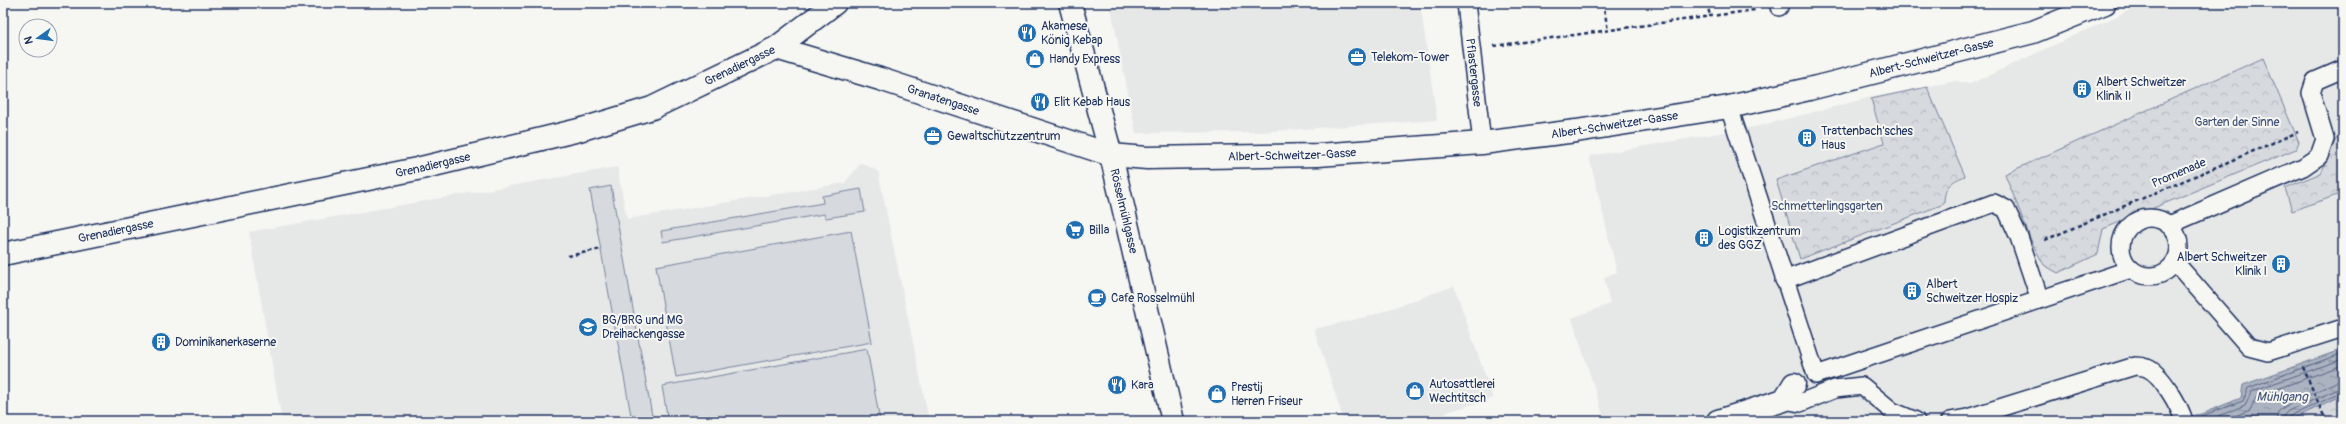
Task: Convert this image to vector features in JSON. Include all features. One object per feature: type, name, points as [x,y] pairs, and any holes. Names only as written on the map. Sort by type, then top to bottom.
[{"type":"street","name":"Grenadiergasse","points":[[3,254],[409,170],[579,130],[652,108],[776,48],[835,3]]},
{"type":"street","name":"Rösselmühlgasse","points":[[1070,3],[1110,155],[1173,421]]},
{"type":"street","name":"Albert-Schweitzer-Gasse","points":[[1110,155],[1146,158],[1318,155],[1482,143],[1729,107],[1809,89],[2033,32],[2105,3]]},
{"type":"street","name":"Granatengasse","points":[[776,48],[880,79],[1110,155]]},
{"type":"street","points":[[1718,421],[1789,392]]},
{"type":"lane","name":"Pflastergasse","points":[[1466,3],[1482,143]]},
{"type":"lane","points":[[2169,225],[2303,167],[2320,156],[2324,138],[2311,93],[2315,81],[2343,69]]},
{"type":"lane","points":[[1729,107],[1816,375],[2131,269]]},
{"type":"lane","points":[[1784,280],[1994,203],[2006,209],[2023,250],[2040,300]]},
{"type":"lane","points":[[2150,218],[2162,220],[2169,225],[2178,238],[2179,250],[2175,262],[2169,270],[2152,276],[2142,275],[2131,269],[2122,256],[2122,237],[2127,229],[2142,219],[2150,218]]},
{"type":"lane","points":[[2175,262],[2249,347],[2268,352],[2343,328]]},
{"type":"lane","points":[[1950,421],[2135,366],[2148,368],[2159,376],[2183,416]]},
{"type":"lane","points":[[1789,392],[1800,403],[1835,389],[1862,386],[1892,411],[1916,421]]},
{"type":"path","points":[[1603,3],[1608,30]]},
{"type":"path","points":[[1707,3],[1710,16]]},
{"type":"path","points":[[1472,49],[1779,5]]},
{"type":"path","name":"Promenade","points":[[2023,250],[2320,123]]},
{"type":"path","points":[[568,256],[601,249]]},
{"type":"path","points":[[2300,360],[2326,420]]},
{"type":"shaded area","points":[[1110,3],[1420,3],[1437,120],[1259,132],[1136,133]]},
{"type":"shaded area","points":[[2145,3],[2343,3],[2343,349],[2243,385],[2279,421],[1605,421],[1572,318],[1610,304],[1604,277],[1617,272],[1589,156],[1759,126],[1868,98],[1956,81],[1970,84]]},
{"type":"shaded area","name":"BG/BRG und MG Dreihackengasse","points":[[861,163],[878,171],[929,421],[282,421],[249,232],[617,167],[627,219],[845,183]]},
{"type":"shaded area","points":[[1454,286],[1493,398],[1447,412],[1438,421],[1344,421],[1314,329],[1370,316]]},
{"type":"green space","name":"Garten der Sinne","points":[[2263,58],[2299,142],[2296,149],[2103,229],[2098,254],[2058,273],[2044,265],[2033,245],[2005,174]]},
{"type":"green space","name":"Schmetterlingsgarten","points":[[1927,87],[1965,176],[1949,186],[1945,193],[1944,204],[1800,259],[1776,180],[1884,143],[1871,99]]},
{"type":"green space","points":[[2343,134],[2343,193],[2292,211],[2285,188],[2321,173],[2337,137]]},
{"type":"green space","points":[[611,186],[653,421],[632,421],[590,190]]},
{"type":"green space","points":[[861,189],[865,212],[826,218],[824,214],[663,242],[661,231],[823,203],[822,196]]},
{"type":"green space","points":[[851,231],[872,342],[676,377],[656,266]]},
{"type":"green space","points":[[867,349],[880,421],[668,421],[662,386]]},
{"type":"green space","points":[[2343,395],[2343,421],[2288,421]]},
{"type":"water","name":"Mühlgang","points":[[2343,349],[2343,395],[2288,421],[2168,421],[2201,414],[2241,398],[2243,385]]},
{"type":"place","name":"Akamese König Kebap","points":[[1027,33]]},
{"type":"place","name":"Telekom-Tower","points":[[1357,57]]},
{"type":"place","name":"Handy Express","points":[[1035,59]]},
{"type":"place","name":"Albert Schweitzer Klinik II","points":[[2082,89]]},
{"type":"place","name":"Elit Kebab Haus","points":[[1040,102]]},
{"type":"place","name":"Gewaltschutzzentrum","points":[[933,136]]},
{"type":"place","name":"Trattenbach'sches Haus","points":[[1807,138]]},
{"type":"place","name":"Billa","points":[[1075,230]]},
{"type":"place","name":"Logistikzentrum des GGZ","points":[[1704,238]]},
{"type":"place","name":"Albert Schweitzer Klinik I","points":[[2281,264]]},
{"type":"place","name":"Albert Schweitzer Hospiz","points":[[1912,291]]},
{"type":"place","name":"Cafe Rosselmühl","points":[[1097,298]]},
{"type":"place","name":"BG/BRG und MG Dreihackengasse","points":[[588,327]]},
{"type":"place","name":"Dominikanerkaserne","points":[[161,342]]},
{"type":"place","name":"Kara","points":[[1117,385]]},
{"type":"place","name":"Autosattlerei Wechtitsch","points":[[1415,391]]},
{"type":"place","name":"Prestij Herren Friseur","points":[[1217,394]]}]
